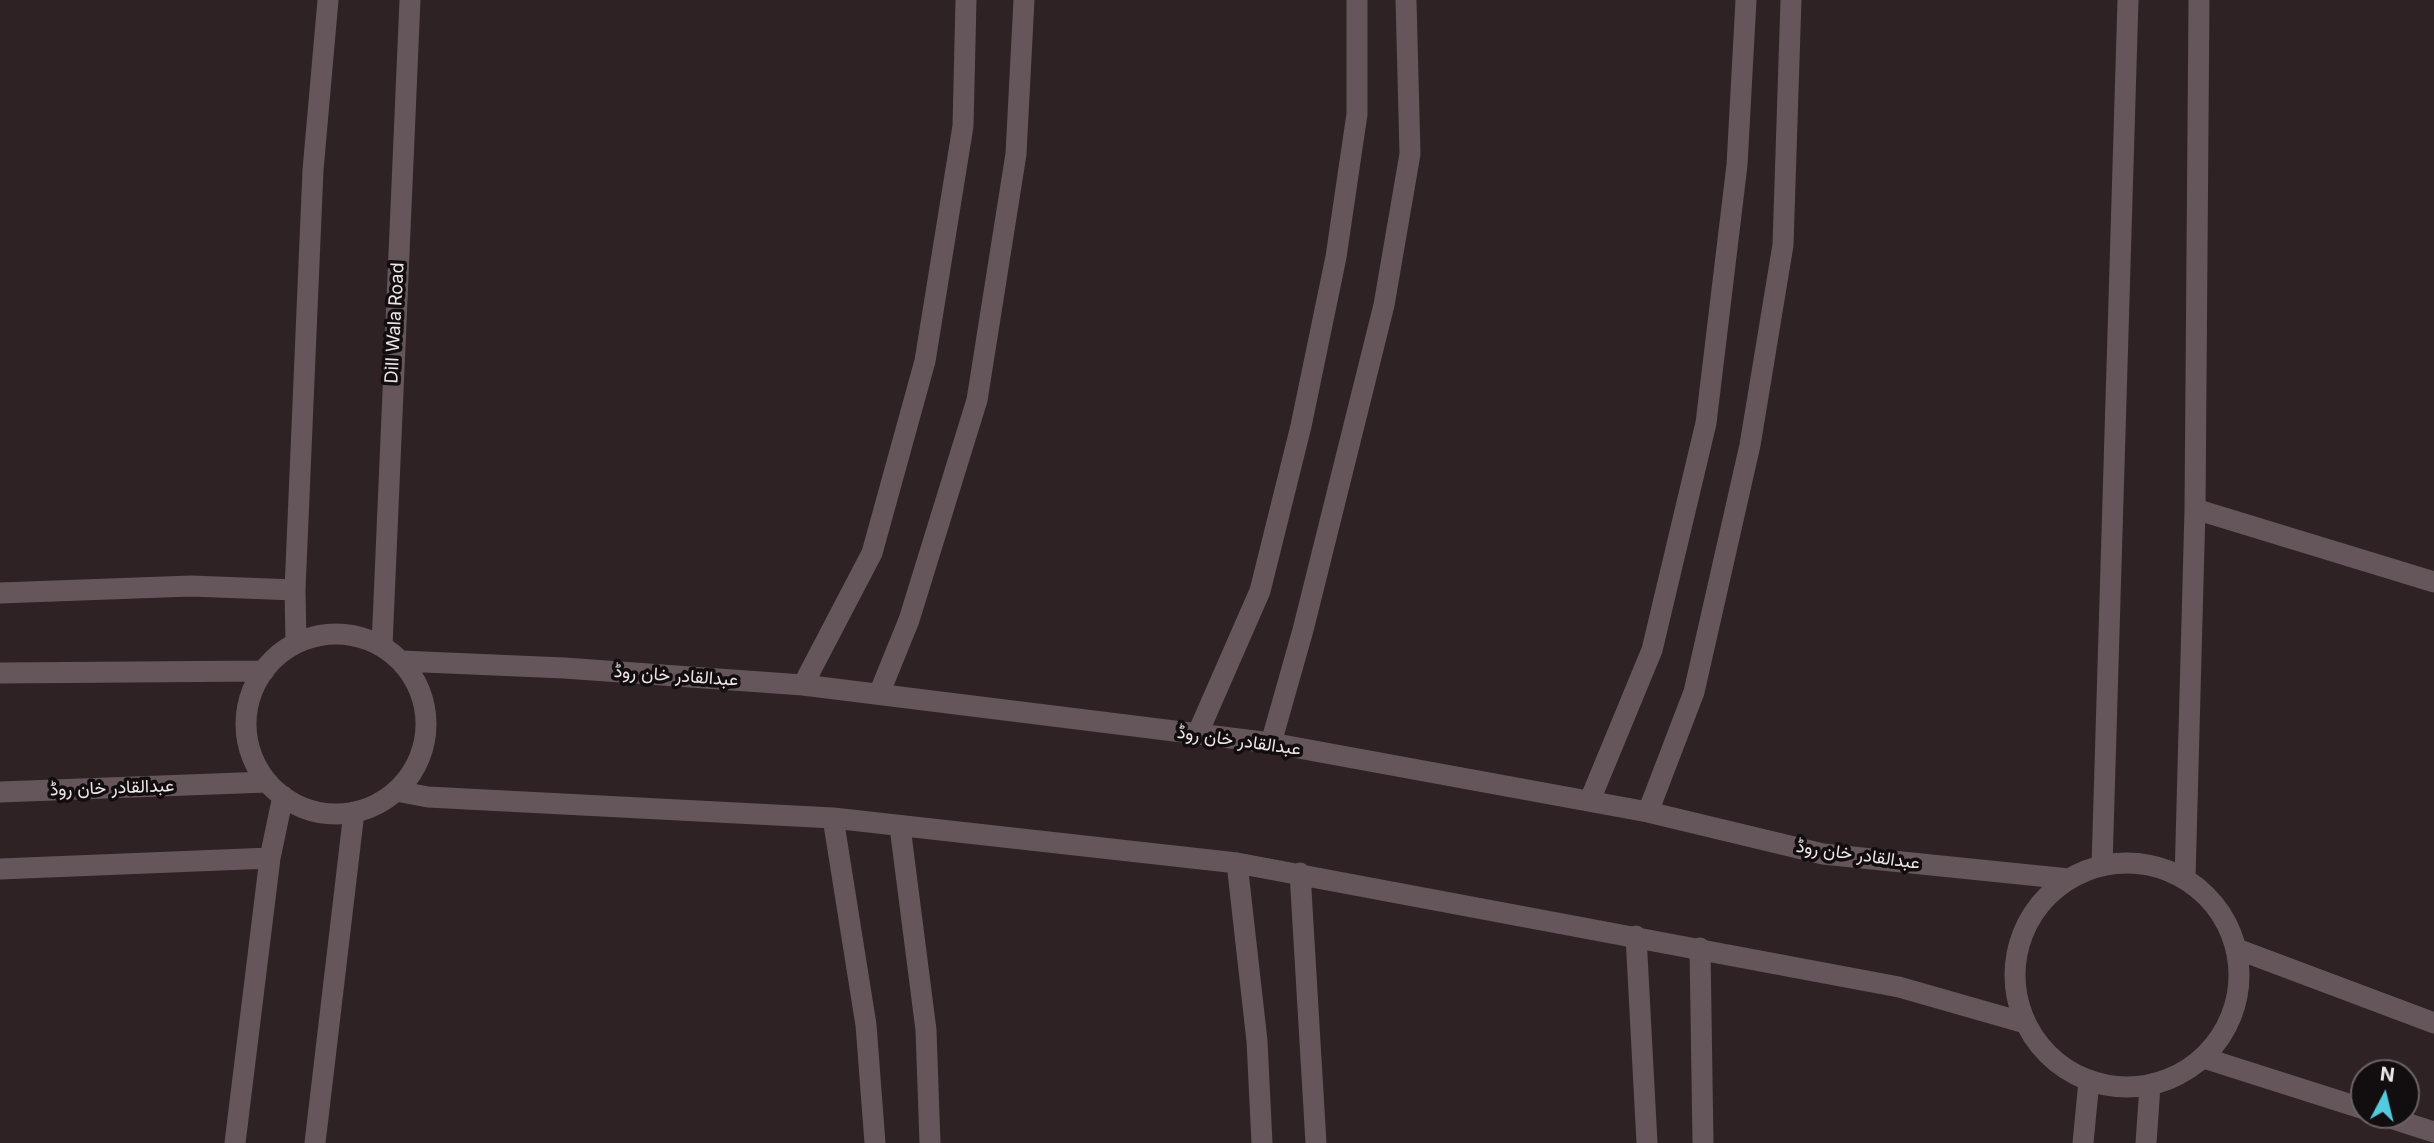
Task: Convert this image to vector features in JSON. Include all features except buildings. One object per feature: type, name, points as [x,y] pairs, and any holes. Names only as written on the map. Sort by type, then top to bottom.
[{"type":"street","points":[[296,643],[295,590],[313,170],[328,0]]},
{"type":"street","name":"Dill Wala Road","points":[[382,646],[410,0]]},
{"type":"street","points":[[803,685],[872,553],[925,361],[963,126],[966,0]]},
{"type":"street","points":[[879,694],[909,620],[977,400],[1016,154],[1024,0]]},
{"type":"street","points":[[1196,735],[1260,591],[1301,426],[1336,257],[1357,114],[1357,0]]},
{"type":"street","points":[[1271,743],[1303,629],[1384,305],[1410,154],[1406,0]]},
{"type":"street","points":[[1590,800],[1652,650],[1706,424],[1737,165],[1746,0]]},
{"type":"street","points":[[1648,812],[1693,692],[1750,444],[1783,245],[1791,0]]},
{"type":"street","points":[[2102,866],[2128,0]]},
{"type":"street","points":[[2185,879],[2195,509],[2199,0]]},
{"type":"street","points":[[2195,509],[2434,582]]},
{"type":"street","points":[[0,593],[191,586],[295,590]]},
{"type":"street","points":[[338,634],[360,637],[382,646],[401,660],[416,680],[424,703],[427,727],[422,751],[412,773],[397,791],[377,804],[354,812],[330,813],[305,808],[275,789],[253,758],[247,736],[247,713],[253,691],[264,670],[296,643],[316,636],[338,634]]},
{"type":"street","name":"عبدالقادر خان روڈ","points":[[401,660],[564,668],[803,685],[1271,743],[1590,800],[1823,854],[2069,879]]},
{"type":"street","points":[[0,673],[264,670]]},
{"type":"street","points":[[235,1143],[270,858],[275,789]]},
{"type":"street","name":"عبدالقادر خان روڈ","points":[[0,792],[275,789]]},
{"type":"street","points":[[397,791],[428,797],[833,818],[1237,863],[1899,987],[2025,1023]]},
{"type":"street","points":[[314,1143],[354,812]]},
{"type":"street","points":[[833,818],[866,1025],[875,1143]]},
{"type":"street","points":[[900,827],[926,1031],[930,1143]]},
{"type":"street","points":[[0,869],[270,858]]},
{"type":"street","points":[[1237,863],[1257,1041],[1262,1143]]},
{"type":"street","points":[[2131,863],[2159,867],[2185,879],[2209,897],[2226,921],[2237,949],[2240,978],[2235,1008],[2223,1035],[2204,1058],[2179,1076],[2150,1086],[2119,1087],[2089,1081],[2061,1066],[2040,1047],[2025,1023],[2016,997],[2014,970],[2019,943],[2030,917],[2047,896],[2069,879],[2102,866],[2131,863]]},
{"type":"street","points":[[1300,873],[1316,1143]]},
{"type":"street","points":[[1636,936],[1647,1143]]},
{"type":"street","points":[[1700,948],[1703,1143]]},
{"type":"street","points":[[2237,949],[2434,1023]]},
{"type":"street","points":[[2204,1058],[2350,1105]]},
{"type":"street","points":[[2083,1143],[2089,1081]]},
{"type":"street","points":[[2146,1143],[2150,1086]]}]
